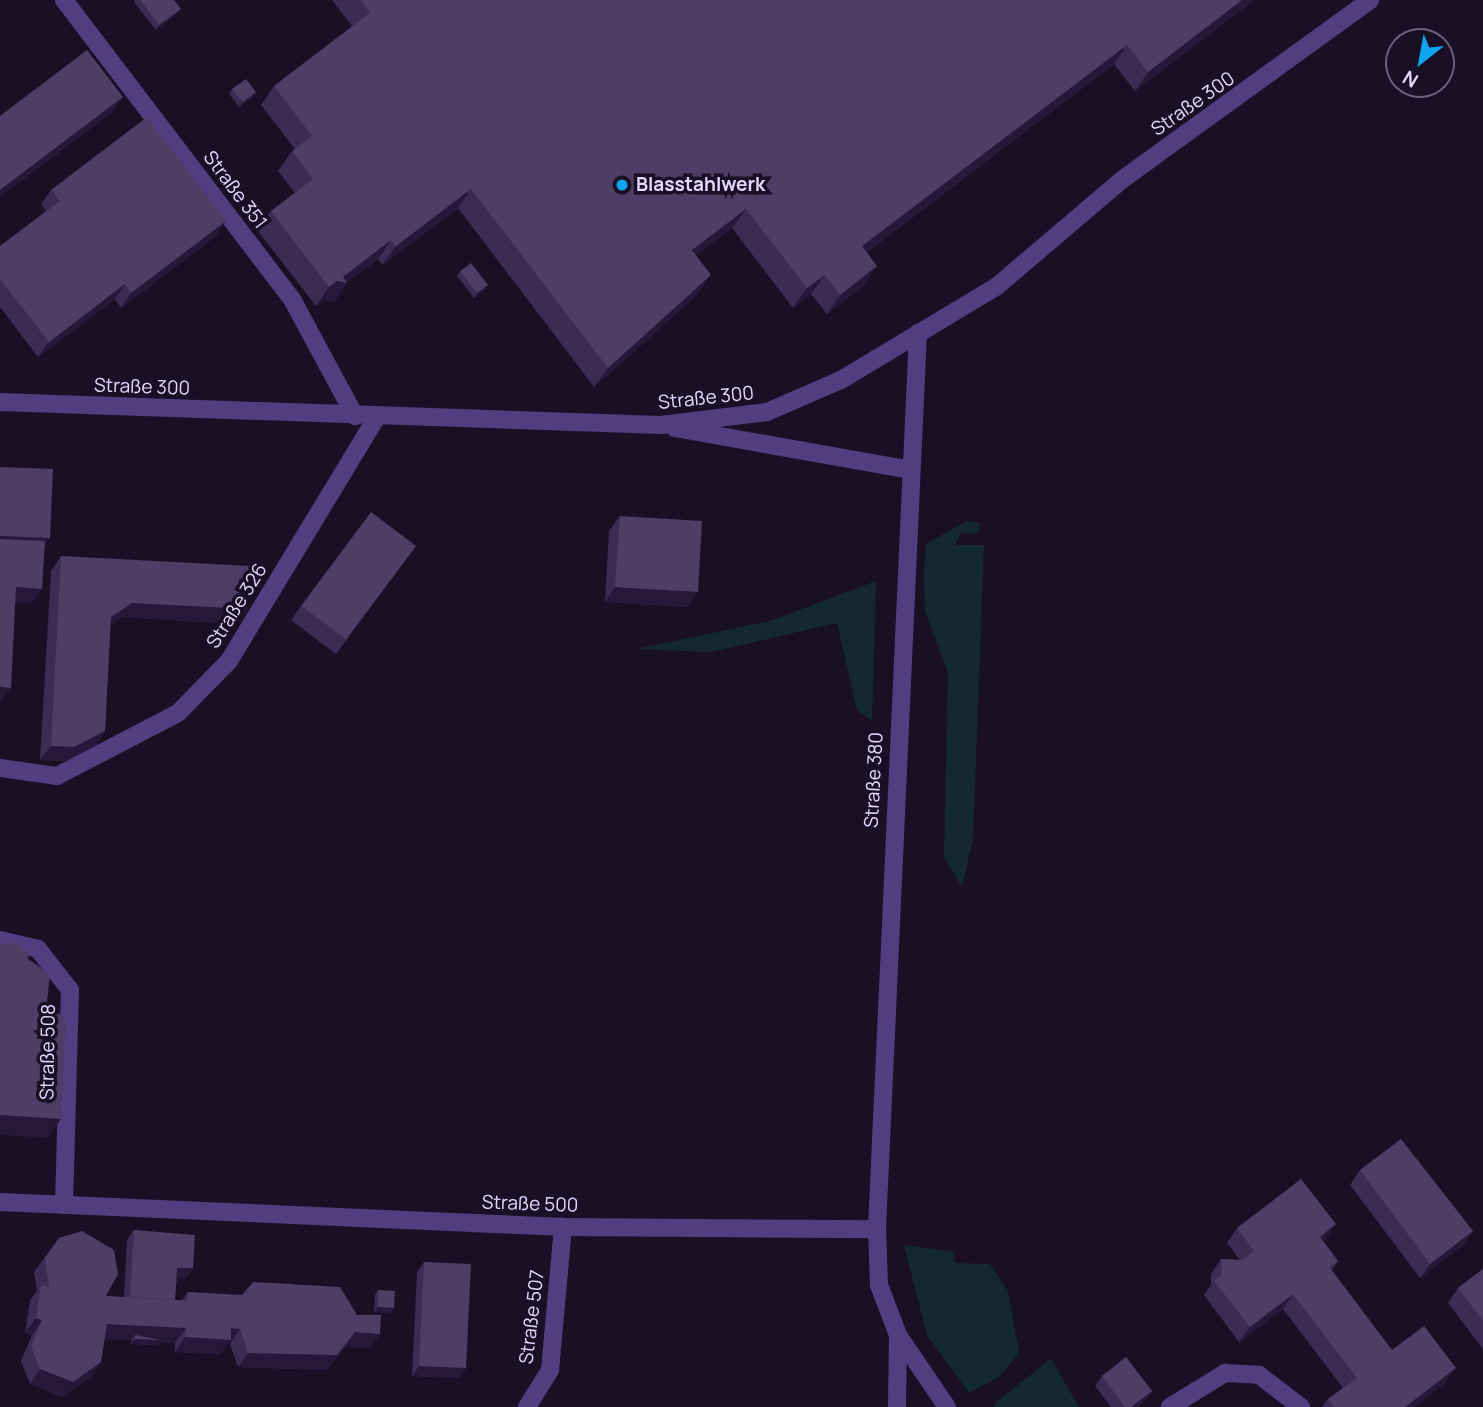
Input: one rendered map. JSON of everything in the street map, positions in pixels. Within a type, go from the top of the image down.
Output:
[{"type":"street","name":"Straße 351","points":[[64,0],[293,301],[355,416]]},
{"type":"street","name":"Straße 300","points":[[0,402],[376,418],[661,425],[767,412],[841,380],[996,287],[1123,179],[1370,0]]},
{"type":"street","name":"Straße 380","points":[[877,1229],[918,333]]},
{"type":"street","name":"Straße 326","points":[[0,768],[57,776],[178,712],[229,661],[376,418]]},
{"type":"street","points":[[661,425],[812,457],[910,470]]},
{"type":"street","name":"Straße 508","points":[[0,940],[38,950],[70,990],[64,1205]]},
{"type":"street","name":"Straße 500","points":[[0,1202],[563,1227],[877,1229]]},
{"type":"street","name":"Straße 507","points":[[527,1407],[550,1370],[563,1227]]},
{"type":"street","points":[[877,1229],[879,1284],[898,1335],[947,1407]]},
{"type":"street","points":[[897,1407],[898,1335]]},
{"type":"street","points":[[1170,1407],[1225,1373],[1259,1375],[1301,1407]]},
{"type":"shaded area","points":[[967,521],[980,523],[978,534],[961,533],[955,545],[984,545],[973,839],[962,887],[944,857],[948,673],[925,611],[924,573],[926,544]]},
{"type":"shaded area","points":[[876,581],[872,721],[857,710],[837,623],[711,652],[636,649],[770,621]]},
{"type":"shaded area","points":[[904,1245],[954,1252],[955,1263],[990,1264],[1008,1291],[1019,1353],[999,1377],[969,1393],[927,1335]]},
{"type":"shaded area","points":[[1051,1359],[1079,1407],[994,1407],[996,1402]]},
{"type":"building","points":[[140,0],[174,0],[181,9],[159,25]]},
{"type":"building","name":"Blasstahlwerk","points":[[361,0],[1242,0],[1148,72],[1127,45],[862,246],[877,266],[840,295],[825,275],[807,288],[746,209],[692,250],[711,275],[608,368],[471,189],[396,246],[391,240],[343,277],[347,283],[337,281],[329,287],[271,211],[313,179],[292,151],[312,136],[274,86],[370,13]]},
{"type":"building","points":[[87,50],[123,97],[0,190],[0,116]]},
{"type":"building","points":[[246,79],[256,92],[243,102],[232,89]]},
{"type":"building","points":[[147,117],[226,221],[131,293],[125,284],[49,342],[0,279],[0,246],[60,201],[51,190]]},
{"type":"building","points":[[215,149],[222,158],[217,162],[210,153]]},
{"type":"building","points":[[471,263],[488,285],[477,293],[460,271]]},
{"type":"building","points":[[0,467],[53,469],[50,538],[0,536]]},
{"type":"building","points":[[371,512],[416,546],[346,639],[301,606]]},
{"type":"building","points":[[620,516],[702,521],[698,592],[615,587]]},
{"type":"building","points":[[0,539],[45,541],[42,589],[16,587],[11,688],[0,687]]},
{"type":"building","points":[[61,556],[250,566],[247,609],[132,603],[111,617],[105,731],[74,747],[51,746]]},
{"type":"building","points":[[21,942],[20,950],[29,951],[28,959],[50,974],[47,1002],[66,1021],[61,1119],[0,1115],[0,945]]},
{"type":"building","points":[[1401,1139],[1473,1231],[1430,1264],[1360,1170]]},
{"type":"building","points":[[1301,1179],[1336,1224],[1320,1237],[1338,1261],[1329,1267],[1392,1350],[1424,1326],[1456,1368],[1405,1407],[1334,1407],[1328,1399],[1357,1378],[1293,1294],[1250,1327],[1214,1281],[1222,1275],[1221,1259],[1242,1260],[1254,1251],[1237,1228]]},
{"type":"building","points":[[134,1230],[195,1235],[193,1268],[177,1268],[175,1300],[130,1297]]},
{"type":"building","points":[[82,1231],[114,1250],[118,1274],[106,1296],[187,1301],[188,1292],[242,1295],[253,1282],[340,1287],[357,1315],[381,1315],[380,1334],[355,1332],[337,1355],[248,1353],[240,1329],[231,1328],[231,1340],[185,1337],[186,1328],[107,1324],[101,1362],[73,1382],[40,1369],[31,1346],[42,1320],[36,1318],[41,1285],[49,1287],[45,1258],[59,1238]]},
{"type":"building","points":[[424,1262],[471,1264],[466,1368],[419,1366]]},
{"type":"building","points":[[1483,1269],[1483,1321],[1458,1288]]},
{"type":"building","points":[[378,1290],[395,1291],[394,1308],[378,1307]]},
{"type":"building","points":[[135,1335],[161,1340],[135,1339]]},
{"type":"building","points":[[1126,1357],[1152,1391],[1131,1407],[1125,1407],[1102,1376]]},
{"type":"place","name":"Blasstahlwerk","points":[[622,185]]}]
